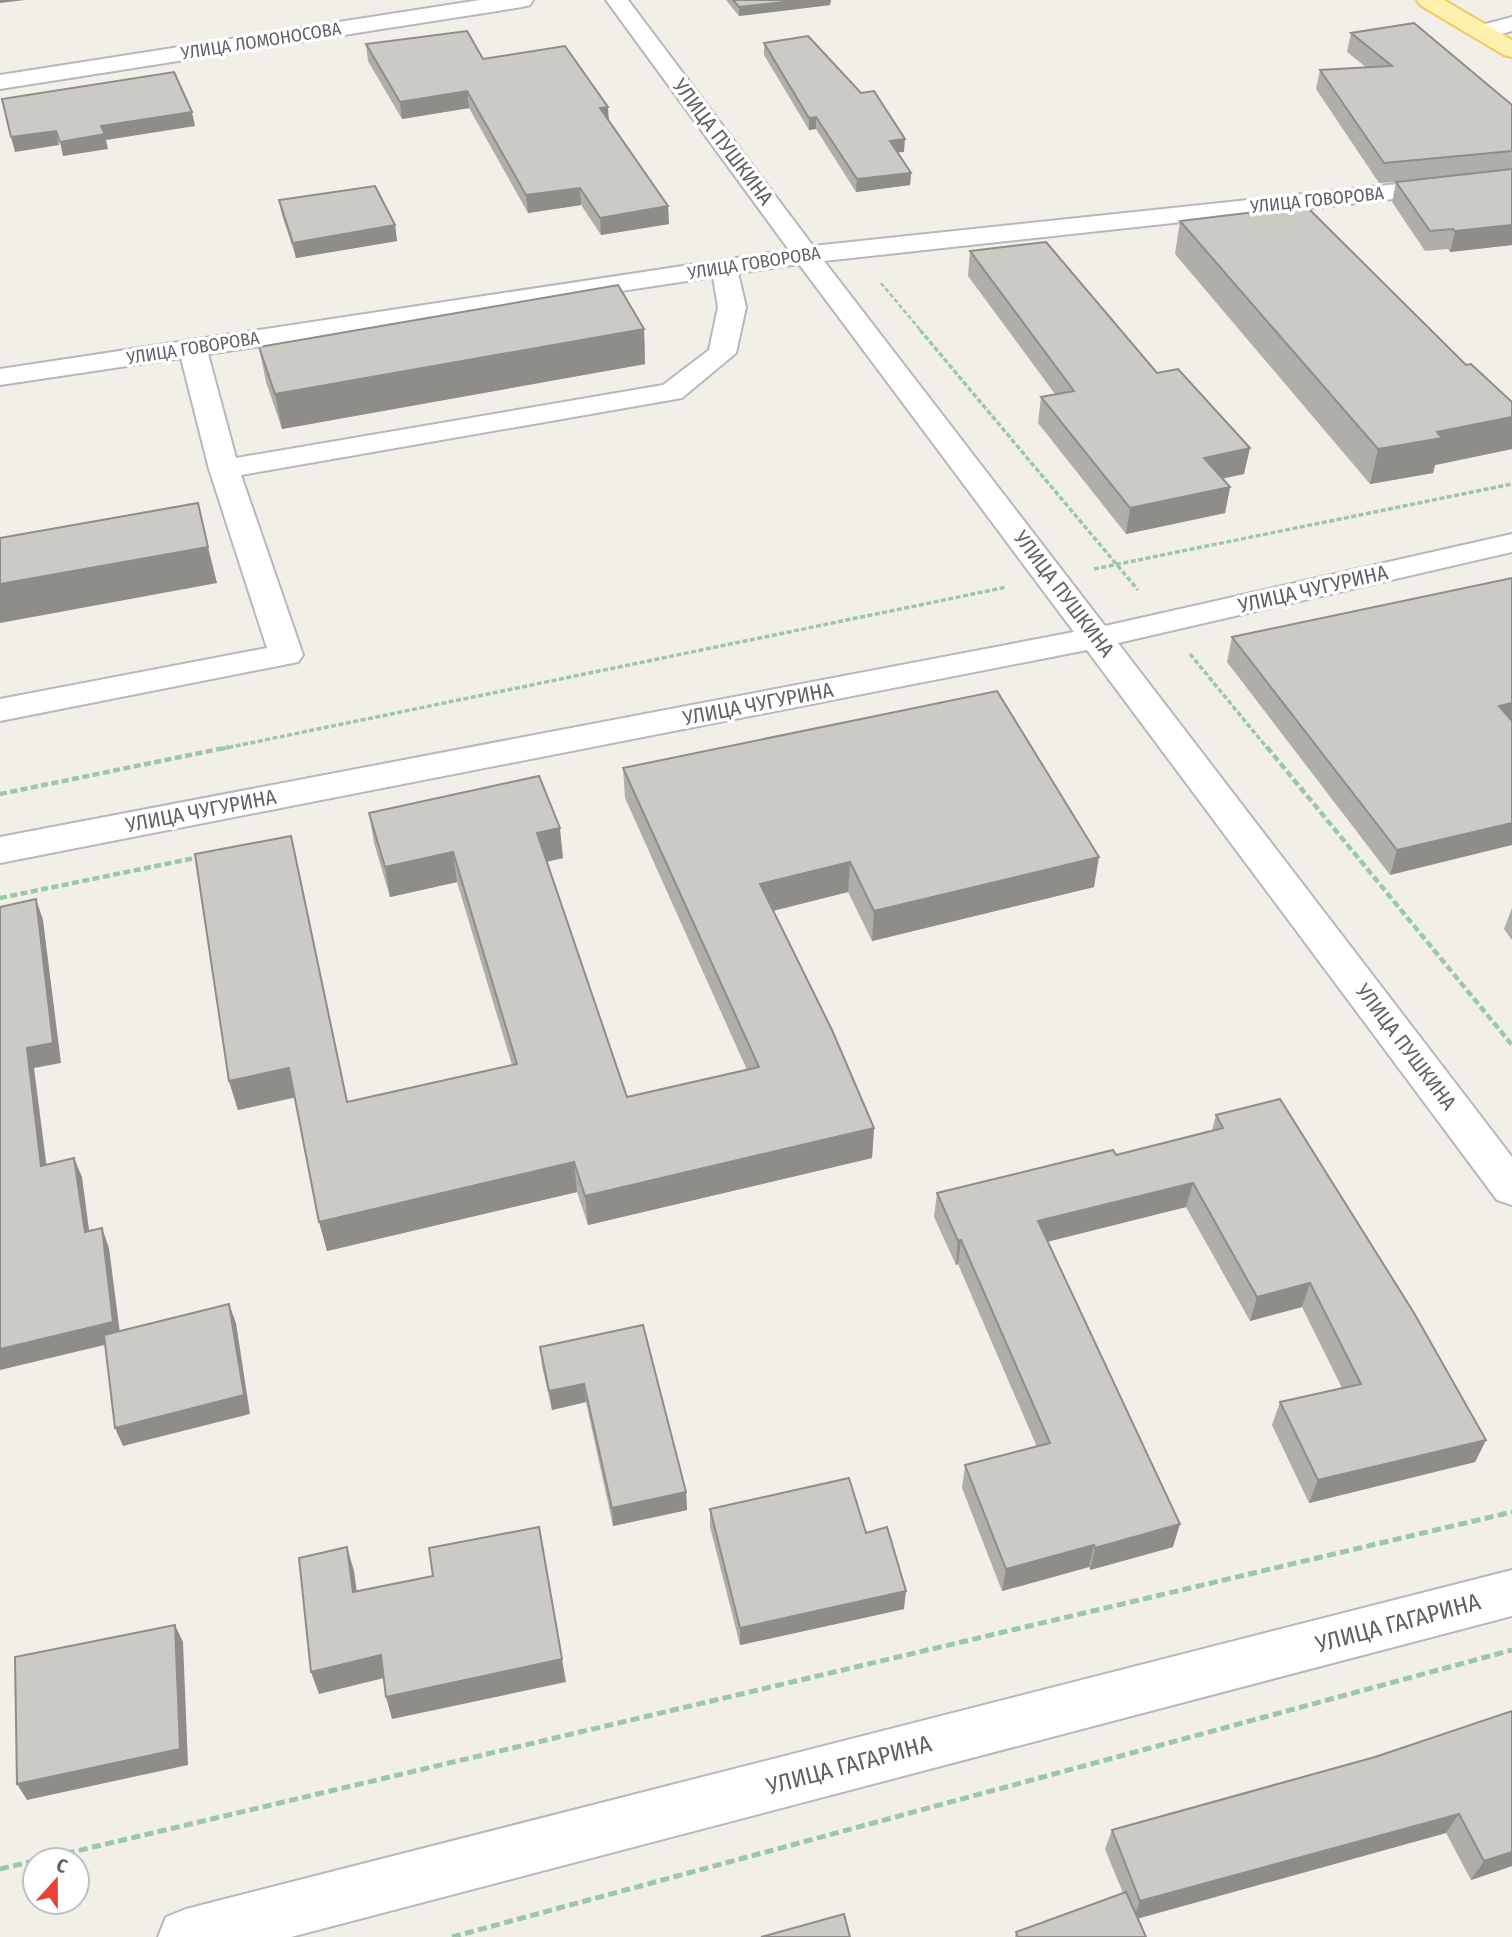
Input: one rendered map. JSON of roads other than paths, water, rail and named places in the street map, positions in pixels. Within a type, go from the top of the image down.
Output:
[{"type":"main road","points":[[1428,0],[1512,50]]},
{"type":"street","name":"УЛИЦА ЛОМОНОСОВА","points":[[0,82],[522,0]]},
{"type":"street","name":"УЛИЦА ПУШКИНА","points":[[617,0],[806,255],[1512,1188]]},
{"type":"street","points":[[1482,32],[1512,24]]},
{"type":"street","name":"УЛИЦА ГОВОРОВА","points":[[0,377],[806,255],[1512,179]]},
{"type":"street","points":[[224,469],[673,392],[722,353],[732,307],[724,268]]},
{"type":"street","points":[[0,710],[286,655],[224,469],[192,348]]},
{"type":"street","name":"УЛИЦА ЧУГУРИНА","points":[[0,850],[1097,638],[1512,543]]},
{"type":"street","name":"УЛИЦА ГАГАРИНА","points":[[186,1937],[1512,1593]]}]
